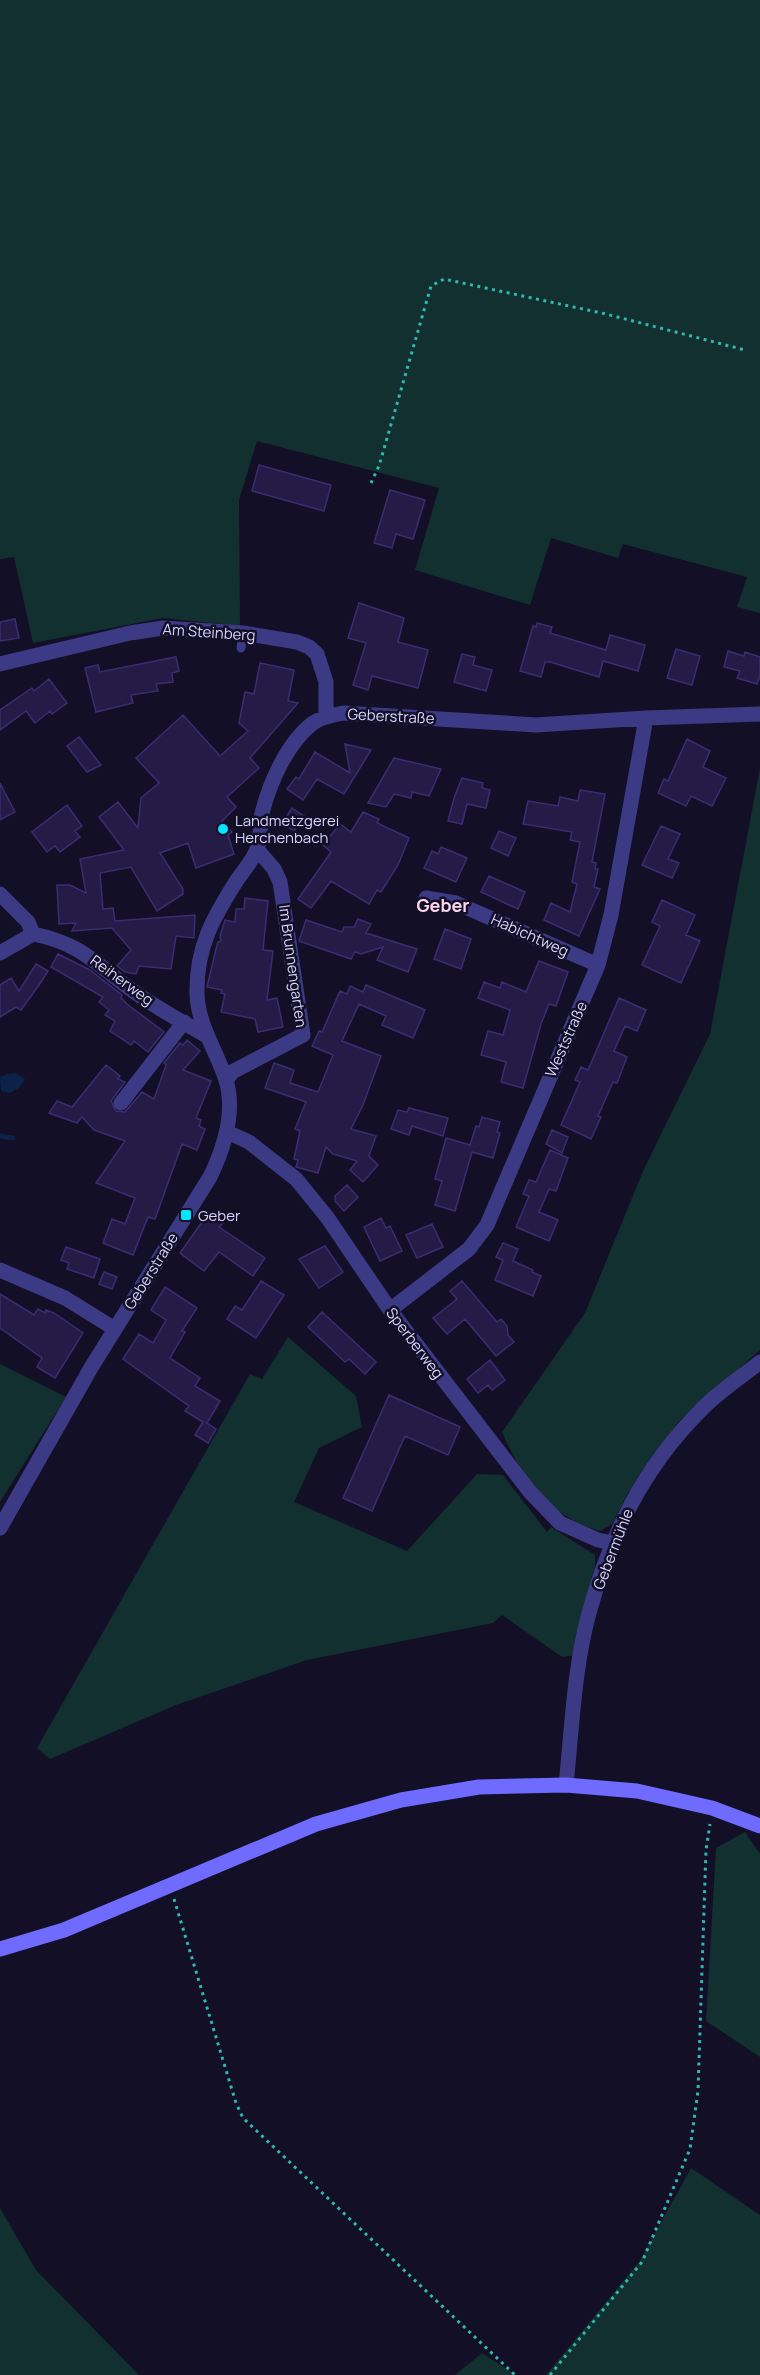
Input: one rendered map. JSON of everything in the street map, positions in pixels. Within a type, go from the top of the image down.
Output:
[{"type":"street","name":"Am Steinberg","points":[[0,664],[130,633],[163,628],[242,640],[297,642],[309,647],[317,654],[326,682],[326,716]]},
{"type":"street","name":"Geberstraße","points":[[0,1528],[67,1409],[210,1177],[227,1132],[229,1102],[226,1081],[207,1036],[197,996],[204,940],[214,916],[257,849],[262,813],[288,751],[313,724],[326,716],[343,713],[536,725],[760,714]]},
{"type":"street","name":"Weststraße","points":[[390,1310],[469,1249],[487,1225],[598,965],[611,915],[646,718]]},
{"type":"street","name":"Im Brunnengarten","points":[[226,1081],[232,1072],[303,1035],[280,882],[274,869],[257,849]]},
{"type":"street","points":[[0,894],[28,922],[33,934],[0,953]]},
{"type":"street","name":"Habichtweg","points":[[426,898],[456,903],[598,965]]},
{"type":"street","name":"Reiherweg","points":[[33,934],[59,940],[80,950],[135,993],[207,1036]]},
{"type":"street","points":[[121,1103],[183,1022]]},
{"type":"street","name":"Sperberweg","points":[[227,1132],[249,1143],[296,1179],[327,1217],[390,1310],[530,1492],[560,1523],[598,1540],[612,1543]]},
{"type":"street","points":[[0,1270],[65,1298],[115,1329]]},
{"type":"street","name":"Gebermühle","points":[[566,1785],[579,1670],[589,1614],[612,1543],[633,1499],[655,1463],[700,1410],[760,1362]]},
{"type":"street","points":[[0,1949],[64,1930],[316,1824],[401,1800],[480,1787],[566,1785],[637,1791],[712,1808],[760,1826]]},
{"type":"path","points":[[371,483],[379,466],[431,286],[444,279],[606,314],[745,350]]},
{"type":"path","points":[[550,2375],[642,2262],[690,2149],[698,2091],[706,1850],[712,1808]]},
{"type":"path","points":[[170,1885],[236,2103],[243,2118],[515,2375]]},
{"type":"green space","points":[[0,0],[760,0],[760,613],[737,607],[747,577],[623,544],[618,558],[551,538],[530,605],[415,570],[439,488],[257,441],[239,500],[240,626],[163,618],[33,643],[14,557],[0,559]]},
{"type":"green space","points":[[760,768],[760,1350],[680,1420],[650,1459],[612,1524],[600,1531],[566,1516],[539,1494],[519,1465],[502,1432],[585,1313],[643,1171],[710,1034]]},
{"type":"green space","points":[[288,1337],[356,1396],[362,1427],[319,1448],[294,1502],[407,1551],[477,1474],[503,1475],[547,1532],[551,1527],[595,1555],[595,1567],[582,1612],[575,1655],[562,1657],[502,1615],[493,1623],[307,1660],[176,1705],[50,1759],[37,1748],[250,1374],[262,1379]]},
{"type":"green space","points":[[0,1364],[66,1397],[0,1502]]},
{"type":"green space","points":[[745,1832],[760,1854],[760,2057],[706,2021],[716,1848]]},
{"type":"green space","points":[[691,2168],[760,2215],[760,2375],[546,2375],[639,2262]]},
{"type":"green space","points":[[0,2208],[36,2270],[139,2375],[0,2375]]},
{"type":"green space","points":[[482,2353],[516,2375],[455,2375]]},
{"type":"water","points":[[15,1073],[25,1079],[19,1088],[10,1093],[1,1091],[0,1077]]},
{"type":"building","points":[[259,465],[331,485],[324,511],[252,491]]},
{"type":"building","points":[[390,490],[425,500],[413,539],[396,534],[392,548],[374,543]]},
{"type":"building","points":[[359,603],[404,618],[398,642],[428,650],[418,688],[372,676],[368,690],[353,685],[366,643],[348,638]]},
{"type":"building","points":[[15,619],[19,638],[0,641],[0,622]]},
{"type":"building","points":[[537,623],[552,627],[550,633],[606,650],[610,635],[645,645],[638,671],[603,661],[599,677],[550,662],[545,662],[541,677],[520,671],[533,626],[536,627]]},
{"type":"building","points":[[676,649],[700,656],[692,685],[667,678]]},
{"type":"building","points":[[728,651],[744,656],[745,652],[760,657],[760,676],[757,684],[737,678],[740,671],[724,667]]},
{"type":"building","points":[[462,654],[475,657],[473,665],[492,670],[486,691],[454,682]]},
{"type":"building","points":[[176,657],[179,671],[172,673],[173,682],[156,684],[158,691],[131,695],[133,703],[96,712],[85,668],[98,665],[100,672]]},
{"type":"building","points":[[260,663],[294,670],[288,701],[298,703],[250,758],[259,768],[227,797],[236,807],[222,821],[232,832],[228,835],[234,854],[196,868],[188,843],[160,853],[183,889],[183,894],[157,911],[131,867],[100,873],[103,909],[113,908],[115,921],[195,915],[194,938],[176,936],[171,969],[139,966],[136,974],[125,972],[117,966],[131,950],[112,928],[72,931],[76,923],[59,924],[57,885],[70,885],[86,893],[80,859],[124,850],[99,817],[118,802],[138,828],[141,798],[159,783],[136,758],[183,715],[220,756],[248,731],[239,723],[245,692],[254,694]]},
{"type":"building","points":[[49,679],[67,703],[52,714],[50,711],[35,723],[26,711],[0,730],[0,710],[32,688],[34,691]]},
{"type":"building","points":[[79,737],[101,765],[87,772],[67,746]]},
{"type":"building","points":[[687,739],[710,751],[703,767],[726,778],[712,806],[691,796],[686,806],[658,793],[664,779],[668,781]]},
{"type":"building","points":[[345,744],[371,750],[344,794],[317,779],[303,800],[287,789],[296,777],[299,779],[315,752],[350,773]]},
{"type":"building","points":[[394,758],[441,769],[429,796],[412,792],[411,798],[394,794],[386,807],[368,803]]},
{"type":"building","points":[[462,778],[483,783],[482,788],[490,790],[486,808],[467,804],[462,824],[448,821]]},
{"type":"building","points":[[0,783],[15,812],[0,820]]},
{"type":"building","points":[[580,790],[605,794],[592,862],[596,863],[595,869],[598,869],[594,887],[600,889],[579,936],[544,920],[551,903],[570,912],[577,884],[572,882],[580,842],[570,840],[572,832],[523,824],[528,801],[558,806],[560,797],[578,801]]},
{"type":"building","points":[[67,805],[82,826],[75,831],[80,837],[60,852],[55,846],[47,852],[32,832]]},
{"type":"building","points":[[292,808],[304,816],[294,831],[282,823]]},
{"type":"building","points":[[363,812],[379,819],[377,823],[409,838],[398,865],[381,892],[377,890],[369,904],[331,881],[311,908],[298,899],[331,852],[323,845],[340,824],[351,832]]},
{"type":"building","points":[[661,826],[680,834],[668,859],[679,863],[672,878],[642,865]]},
{"type":"building","points":[[499,831],[516,838],[508,856],[491,848]]},
{"type":"building","points":[[441,847],[467,858],[456,882],[424,868],[432,851],[438,854]]},
{"type":"building","points":[[489,876],[525,892],[518,909],[481,892]]},
{"type":"building","points":[[245,898],[268,901],[263,950],[273,951],[267,1000],[277,998],[283,1027],[258,1032],[255,1019],[221,1012],[225,994],[221,993],[222,990],[207,987],[225,920],[235,922],[236,909],[244,909]]},
{"type":"building","points":[[662,900],[695,915],[686,935],[700,941],[681,983],[642,965],[660,926],[652,922]]},
{"type":"building","points":[[358,919],[371,924],[366,933],[417,949],[408,972],[377,960],[383,947],[361,954],[355,952],[351,959],[299,941],[306,920],[342,932],[344,927],[354,927]]},
{"type":"building","points":[[445,929],[471,939],[461,969],[434,959]]},
{"type":"building","points":[[58,954],[90,970],[122,995],[121,998],[127,1004],[164,1032],[148,1052],[134,1041],[131,1045],[110,1031],[115,1021],[105,1015],[109,1010],[99,1002],[103,997],[51,967]]},
{"type":"building","points":[[539,961],[568,972],[556,1006],[549,1004],[541,1024],[523,1088],[501,1082],[506,1062],[481,1055],[488,1031],[503,1035],[510,1010],[478,998],[484,982],[500,988],[502,982],[526,992]]},
{"type":"building","points":[[36,964],[48,971],[39,985],[21,1010],[16,1007],[0,1017],[0,985],[11,978],[19,991]]},
{"type":"building","points":[[366,985],[425,1010],[413,1038],[382,1025],[386,1016],[359,1004],[342,1041],[381,1056],[363,1105],[351,1129],[376,1136],[369,1156],[378,1165],[363,1182],[350,1170],[357,1161],[333,1154],[326,1147],[318,1173],[296,1167],[298,1160],[294,1159],[300,1131],[295,1129],[306,1102],[265,1088],[274,1063],[294,1070],[290,1083],[318,1092],[333,1055],[312,1046],[319,1031],[322,1032],[340,991],[347,994],[350,986],[363,992]]},
{"type":"building","points":[[619,998],[646,1010],[637,1031],[625,1026],[614,1051],[627,1057],[617,1083],[613,1082],[598,1116],[601,1117],[591,1139],[561,1125],[580,1082],[575,1080],[581,1067],[588,1070]]},
{"type":"building","points":[[187,1040],[200,1051],[183,1070],[211,1081],[196,1118],[201,1120],[199,1126],[205,1129],[197,1150],[182,1144],[155,1219],[148,1217],[133,1255],[103,1243],[112,1219],[125,1224],[135,1198],[96,1183],[125,1141],[94,1130],[82,1117],[77,1123],[49,1113],[57,1101],[72,1107],[106,1065],[120,1076],[118,1079],[125,1082],[111,1101],[116,1111],[125,1112],[142,1092],[154,1099],[166,1065],[164,1063],[180,1043],[183,1045]]},
{"type":"building","points":[[409,1108],[448,1118],[443,1136],[412,1126],[409,1135],[391,1129],[398,1110],[407,1112]]},
{"type":"building","points":[[482,1117],[500,1122],[497,1132],[500,1133],[493,1158],[472,1152],[455,1211],[435,1205],[442,1181],[435,1179],[446,1138],[470,1145],[476,1126],[479,1127]]},
{"type":"building","points":[[552,1130],[568,1137],[562,1153],[546,1144]]},
{"type":"building","points":[[550,1150],[568,1158],[556,1191],[549,1189],[539,1212],[558,1220],[549,1241],[516,1227],[529,1196],[523,1194],[529,1180],[536,1182]]},
{"type":"building","points":[[347,1185],[358,1197],[344,1211],[335,1201],[335,1196]]},
{"type":"building","points":[[209,1212],[223,1223],[219,1227],[265,1258],[253,1276],[219,1252],[204,1271],[180,1253]]},
{"type":"building","points":[[381,1218],[386,1228],[390,1226],[402,1251],[380,1261],[364,1227]]},
{"type":"building","points":[[432,1224],[443,1247],[417,1258],[406,1235]]},
{"type":"building","points":[[503,1243],[518,1249],[513,1261],[541,1276],[533,1296],[495,1280],[503,1260],[496,1257]]},
{"type":"building","points":[[325,1246],[343,1272],[319,1288],[299,1259]]},
{"type":"building","points":[[66,1247],[100,1259],[94,1278],[67,1269],[69,1263],[61,1260]]},
{"type":"building","points":[[104,1272],[117,1277],[112,1289],[99,1284]]},
{"type":"building","points":[[261,1281],[284,1295],[256,1338],[227,1319],[235,1306],[242,1310]]},
{"type":"building","points":[[462,1281],[497,1322],[501,1319],[507,1326],[508,1335],[514,1342],[496,1356],[465,1319],[447,1334],[433,1318],[457,1299],[450,1291]]},
{"type":"building","points":[[165,1287],[197,1308],[182,1331],[185,1332],[170,1358],[200,1378],[195,1386],[220,1401],[207,1423],[216,1429],[208,1443],[195,1435],[203,1422],[185,1411],[189,1406],[123,1359],[139,1334],[153,1343],[166,1320],[151,1310]]},
{"type":"building","points":[[0,1294],[34,1315],[38,1309],[45,1313],[46,1310],[54,1313],[83,1333],[55,1378],[37,1367],[42,1358],[0,1328]]},
{"type":"building","points":[[322,1312],[376,1362],[365,1374],[349,1359],[345,1362],[308,1327]]},
{"type":"building","points":[[490,1360],[505,1380],[492,1390],[488,1385],[478,1393],[467,1379]]},
{"type":"building","points":[[389,1395],[460,1427],[448,1455],[405,1436],[372,1511],[343,1498]]},
{"type":"waterway","points":[[0,1136],[13,1138]]},
{"type":"place","name":"Landmetzgerei Herchenbach","points":[[223,829]]},
{"type":"place","name":"Geber","points":[[186,1215]]},
{"type":"district","name":"Geber","points":[[443,905]]}]
